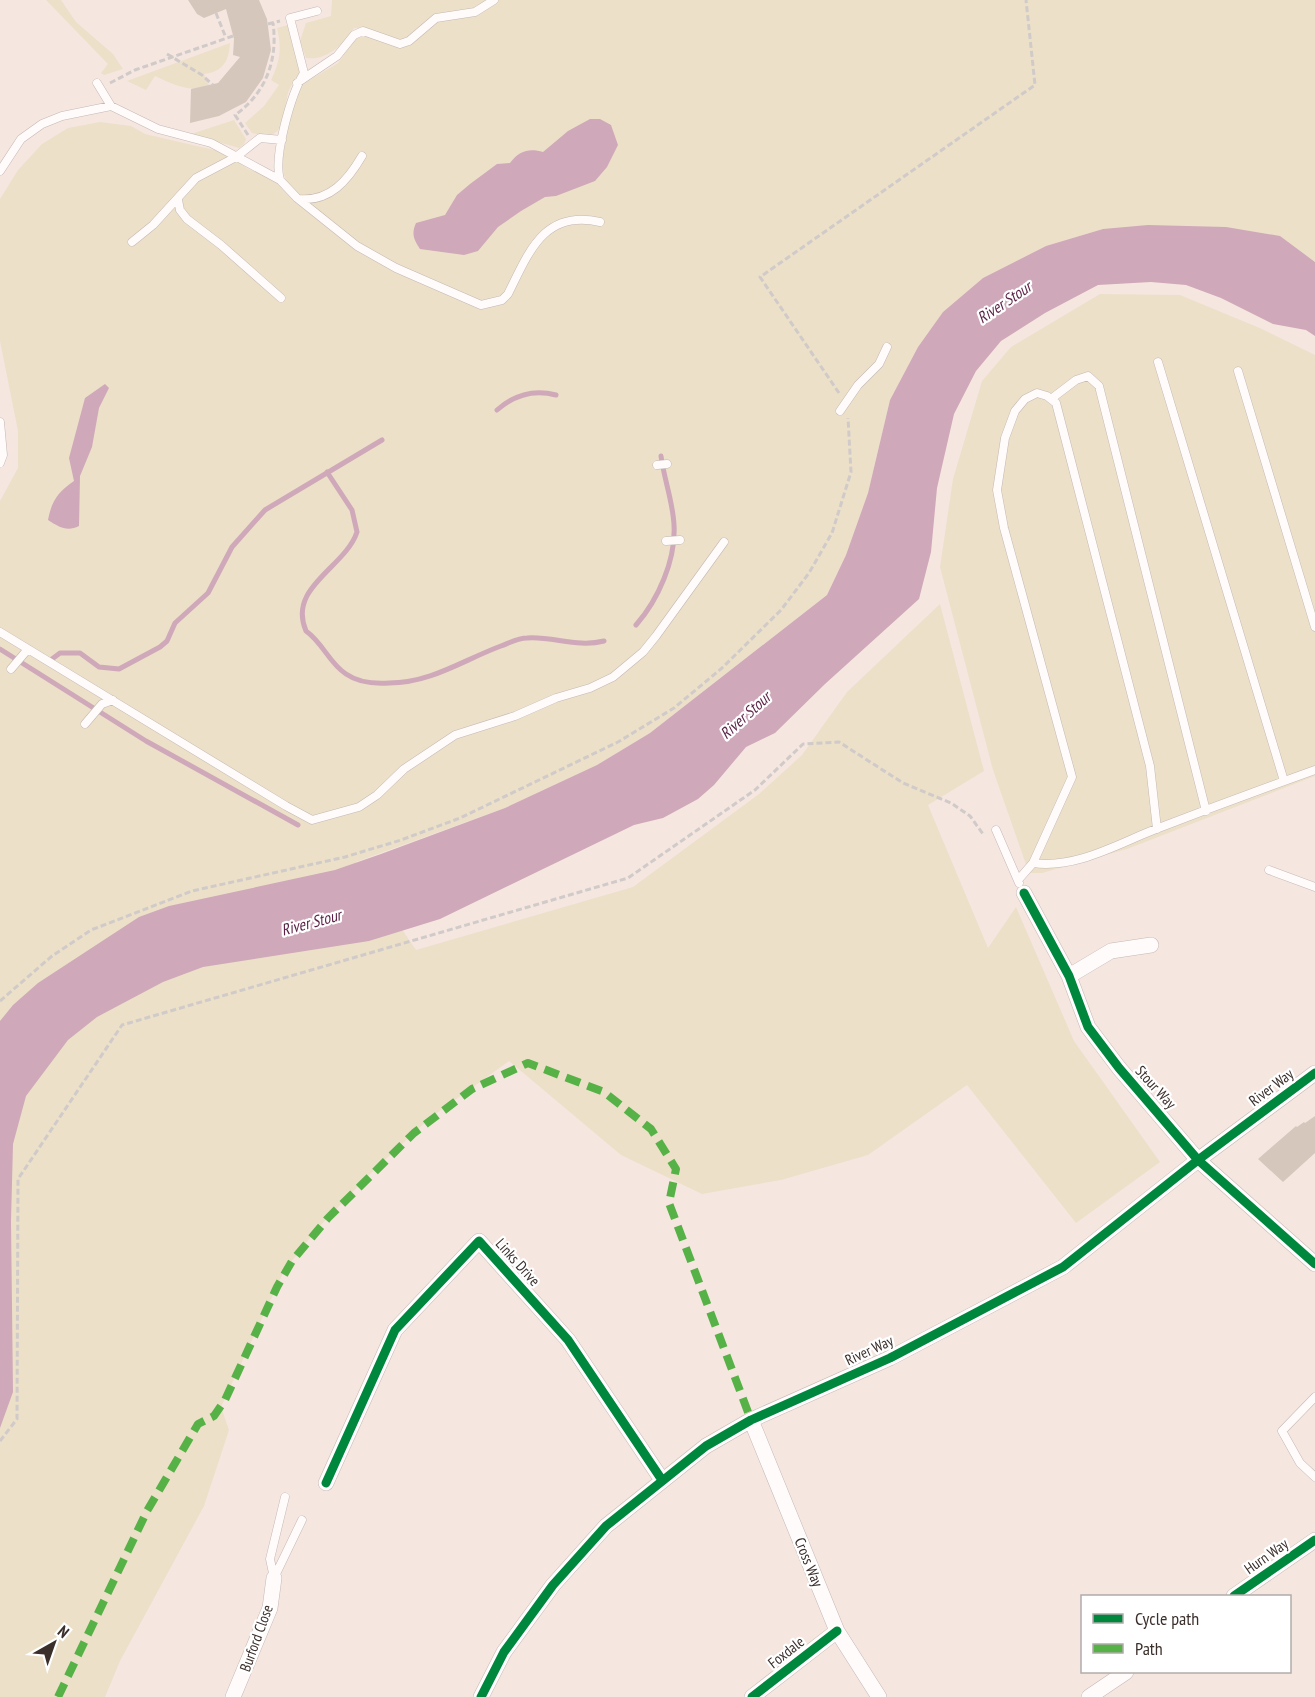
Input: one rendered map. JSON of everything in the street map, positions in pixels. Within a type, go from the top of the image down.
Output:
[{"type":"street","name":"Stour Way","points":[[1021,886],[1069,976],[1088,1027],[1119,1068],[1198,1160],[1315,1263]]},
{"type":"street","points":[[1069,976],[1111,951],[1152,945]]},
{"type":"street","name":"River Way","points":[[481,1697],[504,1652],[553,1585],[606,1526],[706,1446],[751,1420],[890,1358],[1063,1267],[1198,1160],[1315,1073]]},
{"type":"street","name":"Links Drive","points":[[326,1484],[395,1330],[480,1241],[568,1340],[662,1480]]},
{"type":"street","name":"Cross Way","points":[[751,1420],[837,1631],[879,1697]]},
{"type":"street","name":"Hurn Way","points":[[1235,1595],[1315,1540]]},
{"type":"street","name":"Burford Close","points":[[232,1697],[270,1608],[274,1578]]},
{"type":"street","name":"Foxdale","points":[[752,1697],[837,1631]]},
{"type":"street","points":[[1089,1697],[1123,1673]]},
{"type":"lane","points":[[297,83],[337,56],[354,35],[363,31],[400,44],[409,41],[436,18],[476,12],[494,0]]},
{"type":"lane","points":[[280,180],[277,170],[282,140],[297,83],[304,73],[290,18],[317,11]]},
{"type":"lane","points":[[98,85],[111,106],[158,129],[211,143],[280,180],[297,198],[366,252],[431,285],[482,305],[502,300],[508,294],[531,247],[546,233],[562,222],[579,218],[600,222]]},
{"type":"lane","points":[[0,171],[21,139],[42,124],[63,116],[111,106]]},
{"type":"lane","points":[[132,242],[178,200],[196,178],[236,157],[260,138],[282,140]]},
{"type":"lane","points":[[297,198],[311,200],[339,188],[347,180],[362,156]]},
{"type":"lane","points":[[178,200],[180,210],[187,219],[221,245],[281,298]]},
{"type":"lane","points":[[842,408],[858,385],[879,364],[887,347]]},
{"type":"lane","points":[[1158,362],[1276,761],[1284,781]]},
{"type":"lane","points":[[1238,371],[1315,627]]},
{"type":"lane","points":[[1052,399],[1076,380],[1088,376],[1099,386],[1206,811]]},
{"type":"lane","points":[[1021,886],[1072,777],[1004,528],[997,490],[1005,438],[1015,411],[1025,399],[1037,393],[1056,403],[1150,766],[1157,829]]},
{"type":"lane","points":[[0,422],[3,455],[0,464]]},
{"type":"lane","points":[[657,465],[667,464]]},
{"type":"lane","points":[[666,541],[680,540]]},
{"type":"lane","points":[[0,632],[286,806],[312,820],[324,819],[359,807],[377,795],[404,769],[454,735],[516,716],[556,698],[590,688],[613,676],[643,652],[724,542]]},
{"type":"lane","points":[[11,669],[28,649]]},
{"type":"lane","points":[[85,723],[102,704],[113,700]]},
{"type":"lane","points":[[1033,863],[1045,864],[1114,848],[1157,829],[1315,770]]},
{"type":"lane","points":[[996,830],[1021,886]]},
{"type":"lane","points":[[1269,870],[1315,887]]},
{"type":"lane","points":[[1315,1397],[1282,1431],[1300,1463],[1315,1477]]},
{"type":"lane","points":[[274,1578],[270,1559],[285,1497]]},
{"type":"lane","points":[[274,1578],[302,1520]]},
{"type":"path","points":[[0,1001],[52,956],[91,930],[192,891],[345,857],[460,818],[618,742],[674,708],[722,668],[781,609],[809,573],[832,533],[851,472],[848,414],[842,408],[840,394],[760,277],[1035,85],[1026,0]]},
{"type":"path","points":[[216,13],[226,38]]},
{"type":"path","points":[[254,142],[235,115],[255,95],[273,63],[273,23]]},
{"type":"path","points":[[98,85],[169,56],[233,36]]},
{"type":"path","points":[[169,56],[202,75],[213,85]]},
{"type":"path","points":[[0,1441],[17,1419],[18,1179],[122,1024],[628,878],[755,790],[804,744],[839,742],[903,783],[951,803],[970,816],[982,834],[996,830]]},
{"type":"shaded area","points":[[46,0],[61,0],[76,22],[113,54],[123,69],[104,75],[101,73],[108,64]]},
{"type":"shaded area","points":[[332,0],[1315,0],[1315,262],[1279,236],[1103,229],[1046,246],[983,278],[943,312],[918,347],[890,400],[868,493],[846,555],[827,595],[650,733],[597,765],[505,808],[356,862],[416,950],[633,887],[759,794],[802,755],[847,692],[940,604],[984,771],[928,805],[988,948],[1016,907],[1074,1041],[1160,1162],[1076,1223],[967,1085],[868,1155],[781,1180],[702,1194],[621,1155],[509,1061],[430,1118],[372,1172],[317,1229],[284,1271],[221,1407],[229,1430],[204,1506],[120,1661],[105,1697],[0,1697],[0,501],[18,468],[18,431],[0,341],[0,199],[18,170],[42,144],[68,128],[100,122],[131,126],[145,134],[223,152],[248,169],[288,185],[282,163],[283,151],[297,92],[303,84],[338,63],[356,38],[369,36],[372,29],[354,28],[334,51],[321,57],[306,58],[300,41],[306,23],[331,16]]},
{"type":"shaded area","points":[[288,25],[300,72],[289,90],[278,131],[264,135],[252,133],[245,123],[264,106],[279,85],[271,80],[279,55],[277,28]]},
{"type":"shaded area","points":[[230,43],[224,64],[216,71],[204,74],[210,87],[188,88],[155,76],[146,90],[127,81]]},
{"type":"shaded area","points":[[234,120],[246,139],[239,148],[191,134]]},
{"type":"shaded area","points":[[1100,294],[1180,295],[1262,329],[1315,355],[1315,776],[1127,849],[1042,873],[1029,873],[993,770],[940,567],[953,479],[982,381],[1011,347]]},
{"type":"water","points":[[590,119],[600,119],[611,125],[618,145],[607,167],[595,181],[556,196],[545,197],[521,211],[498,227],[478,251],[464,255],[420,249],[414,237],[416,223],[445,215],[457,195],[497,164],[510,163],[525,152],[533,150],[543,152],[568,131]]},
{"type":"water","name":"River Stour","points":[[1148,225],[1226,227],[1280,236],[1315,262],[1315,336],[1306,330],[1273,324],[1221,298],[1186,285],[1151,282],[1098,285],[1045,313],[1001,341],[976,371],[954,414],[937,488],[931,552],[919,599],[825,684],[775,733],[746,747],[714,785],[698,799],[663,818],[634,825],[440,919],[369,941],[203,967],[163,982],[97,1017],[68,1040],[26,1096],[13,1144],[11,1221],[13,1392],[0,1428],[0,1021],[13,1005],[38,983],[139,917],[169,906],[335,870],[381,854],[505,808],[597,765],[650,733],[827,595],[846,555],[868,493],[890,400],[918,347],[943,312],[983,278],[1046,246],[1103,229]]},
{"type":"water","points":[[105,384],[109,388],[99,408],[92,447],[80,476],[79,526],[71,529],[63,528],[48,520],[50,513],[56,497],[74,481],[69,458],[85,398]]},
{"type":"building","points":[[188,0],[259,0],[267,19],[271,50],[263,78],[246,102],[219,116],[190,123],[191,89],[218,83],[240,57],[233,55],[234,39],[226,9],[204,18],[197,14]]},
{"type":"building","points":[[1315,1116],[1315,1153],[1283,1182],[1258,1159],[1296,1126]]},
{"type":"waterway","points":[[497,410],[510,400],[532,393],[556,395]]},
{"type":"waterway","points":[[52,659],[60,653],[80,653],[99,667],[119,669],[160,647],[167,641],[175,623],[208,593],[232,547],[265,510],[382,440]]},
{"type":"waterway","points":[[636,625],[658,592],[672,552],[673,516],[661,456]]},
{"type":"waterway","points":[[327,472],[352,510],[357,532],[351,545],[311,590],[304,602],[302,616],[306,631],[346,674],[367,682],[404,682],[433,675],[520,639],[537,638],[575,643],[604,641]]},
{"type":"waterway","points":[[0,649],[146,741],[298,825]]},
{"type":"marked path","points":[[58,1697],[147,1511],[198,1424],[214,1416],[225,1400],[277,1287],[292,1261],[328,1218],[414,1133],[472,1089],[528,1063],[604,1092],[651,1129],[676,1169],[669,1203],[751,1420]]},
{"type":"cycle path","points":[[1024,893],[1069,976],[1088,1027],[1119,1068],[1198,1160],[1315,1264]]},
{"type":"cycle path","points":[[481,1697],[504,1652],[553,1585],[606,1526],[706,1446],[751,1420],[890,1358],[1063,1267],[1198,1160],[1315,1073]]},
{"type":"cycle path","points":[[326,1483],[395,1330],[479,1241],[568,1340],[662,1480]]},
{"type":"cycle path","points":[[1235,1595],[1315,1540]]},
{"type":"cycle path","points":[[752,1697],[837,1631]]}]
